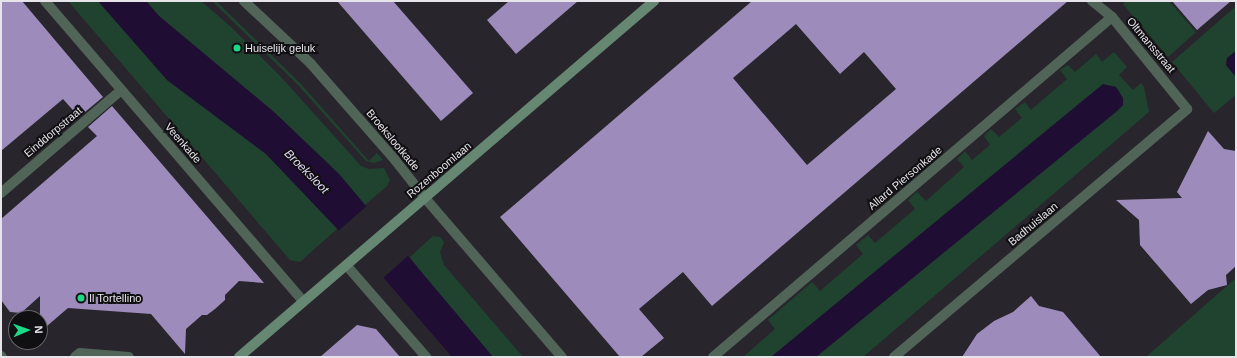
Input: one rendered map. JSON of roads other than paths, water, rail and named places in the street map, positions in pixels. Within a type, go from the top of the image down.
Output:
[{"type":"street","name":"Veenkade","points":[[45,1],[303,301]]},
{"type":"street","name":"Broekslootkade","points":[[244,1],[311,64],[395,160],[425,198],[562,357]]},
{"type":"street","name":"Rozenboomlaan","points":[[239,357],[654,1]]},
{"type":"street","name":"Oltmansstraat","points":[[1092,1],[1112,17],[1187,108]]},
{"type":"street","name":"Allard Piersonkade","points":[[713,357],[1112,17]]},
{"type":"street","name":"Einddorpstraat","points":[[1,193],[121,90]]},
{"type":"street","name":"Badhuislaan","points":[[894,357],[1187,108]]},
{"type":"street","points":[[351,262],[426,357]]},
{"type":"street","points":[[75,357],[80,352],[129,357]]},
{"type":"water","name":"Broeksloot","points":[[98,1],[146,1],[159,16],[274,112],[339,174],[493,357],[452,357],[383,277],[266,154],[167,80]]},
{"type":"water","points":[[1236,51],[1236,77],[1226,65],[1227,58]]},
{"type":"water","points":[[1103,84],[1116,87],[1123,98],[1123,105],[1117,111],[816,357],[771,357]]},
{"type":"place","name":"Huiselijk geluk","points":[[237,48]]},
{"type":"place","name":"Il Tortellino","points":[[81,298]]}]
